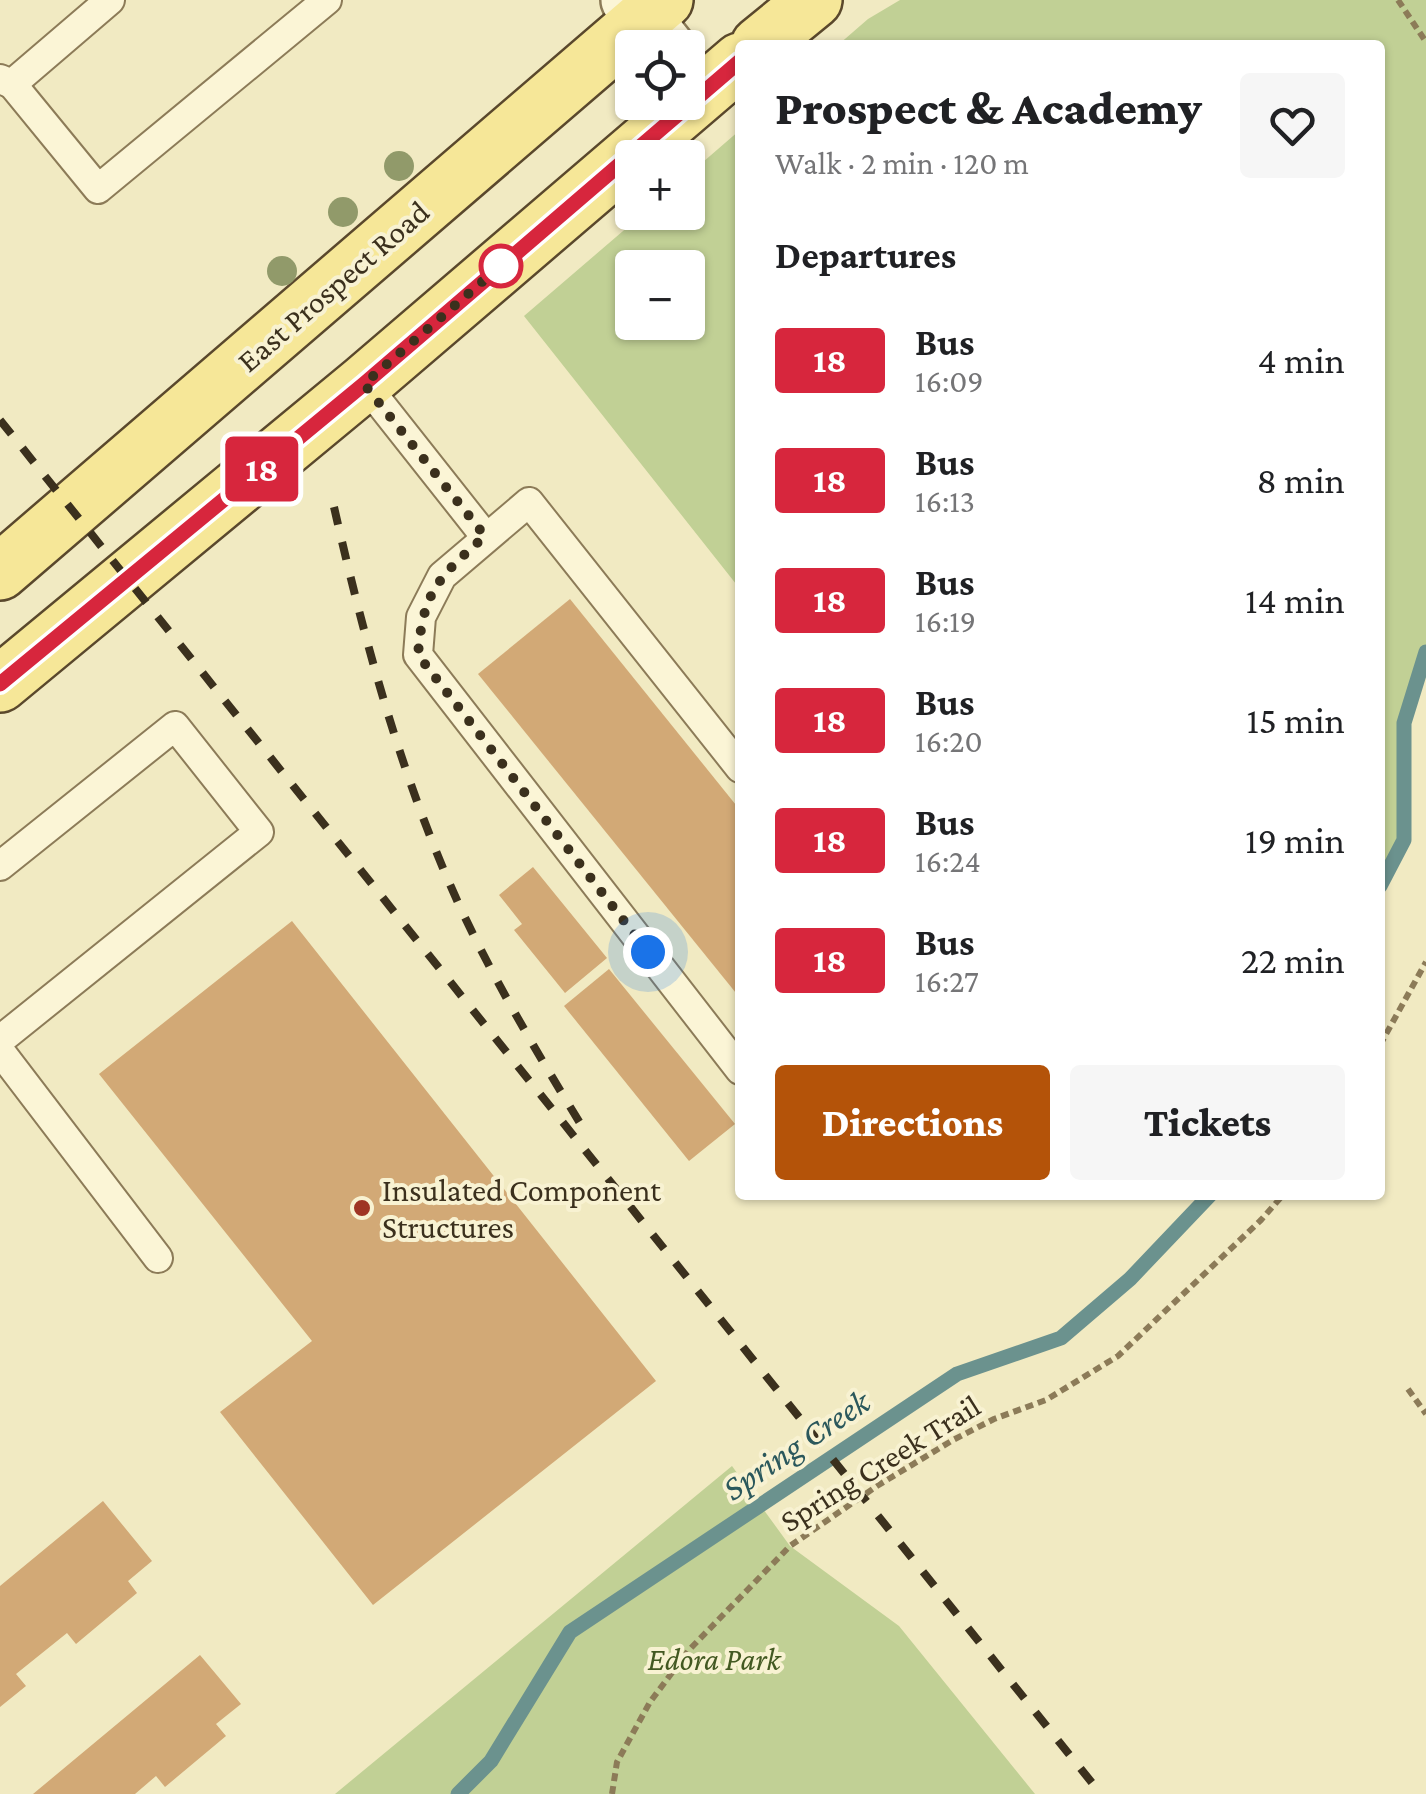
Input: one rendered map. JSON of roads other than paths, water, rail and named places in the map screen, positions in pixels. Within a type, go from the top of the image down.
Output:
[{"type":"main road","points":[[765,40],[814,0]]},
{"type":"main road","name":"East Prospect Road","points":[[0,572],[651,16]]},
{"type":"main road","points":[[0,684],[364,384],[710,75]]},
{"type":"lane","points":[[110,0],[6,81],[98,189],[327,0]]},
{"type":"lane","points":[[364,384],[485,536]]},
{"type":"lane","points":[[735,762],[529,502],[442,576],[421,617],[418,655],[735,1064]]},
{"type":"lane","points":[[0,866],[175,726],[259,832],[0,1040]]},
{"type":"lane","points":[[0,1051],[158,1258]]},
{"type":"waterway","name":"Spring Creek","points":[[1385,876],[1404,840],[1404,723],[1426,652]]},
{"type":"waterway","name":"Spring Creek","points":[[458,1794],[491,1761],[570,1632],[957,1374],[1061,1338],[1130,1279],[1205,1200]]},
{"type":"railway","points":[[0,420],[1101,1794]]},
{"type":"railway","points":[[334,507],[387,710],[439,859],[488,964],[583,1128]]},
{"type":"place","name":"Insulated Component Structures","points":[[362,1208]]},
{"type":"park label","name":"Edora Park","points":[[714,1659]]}]
